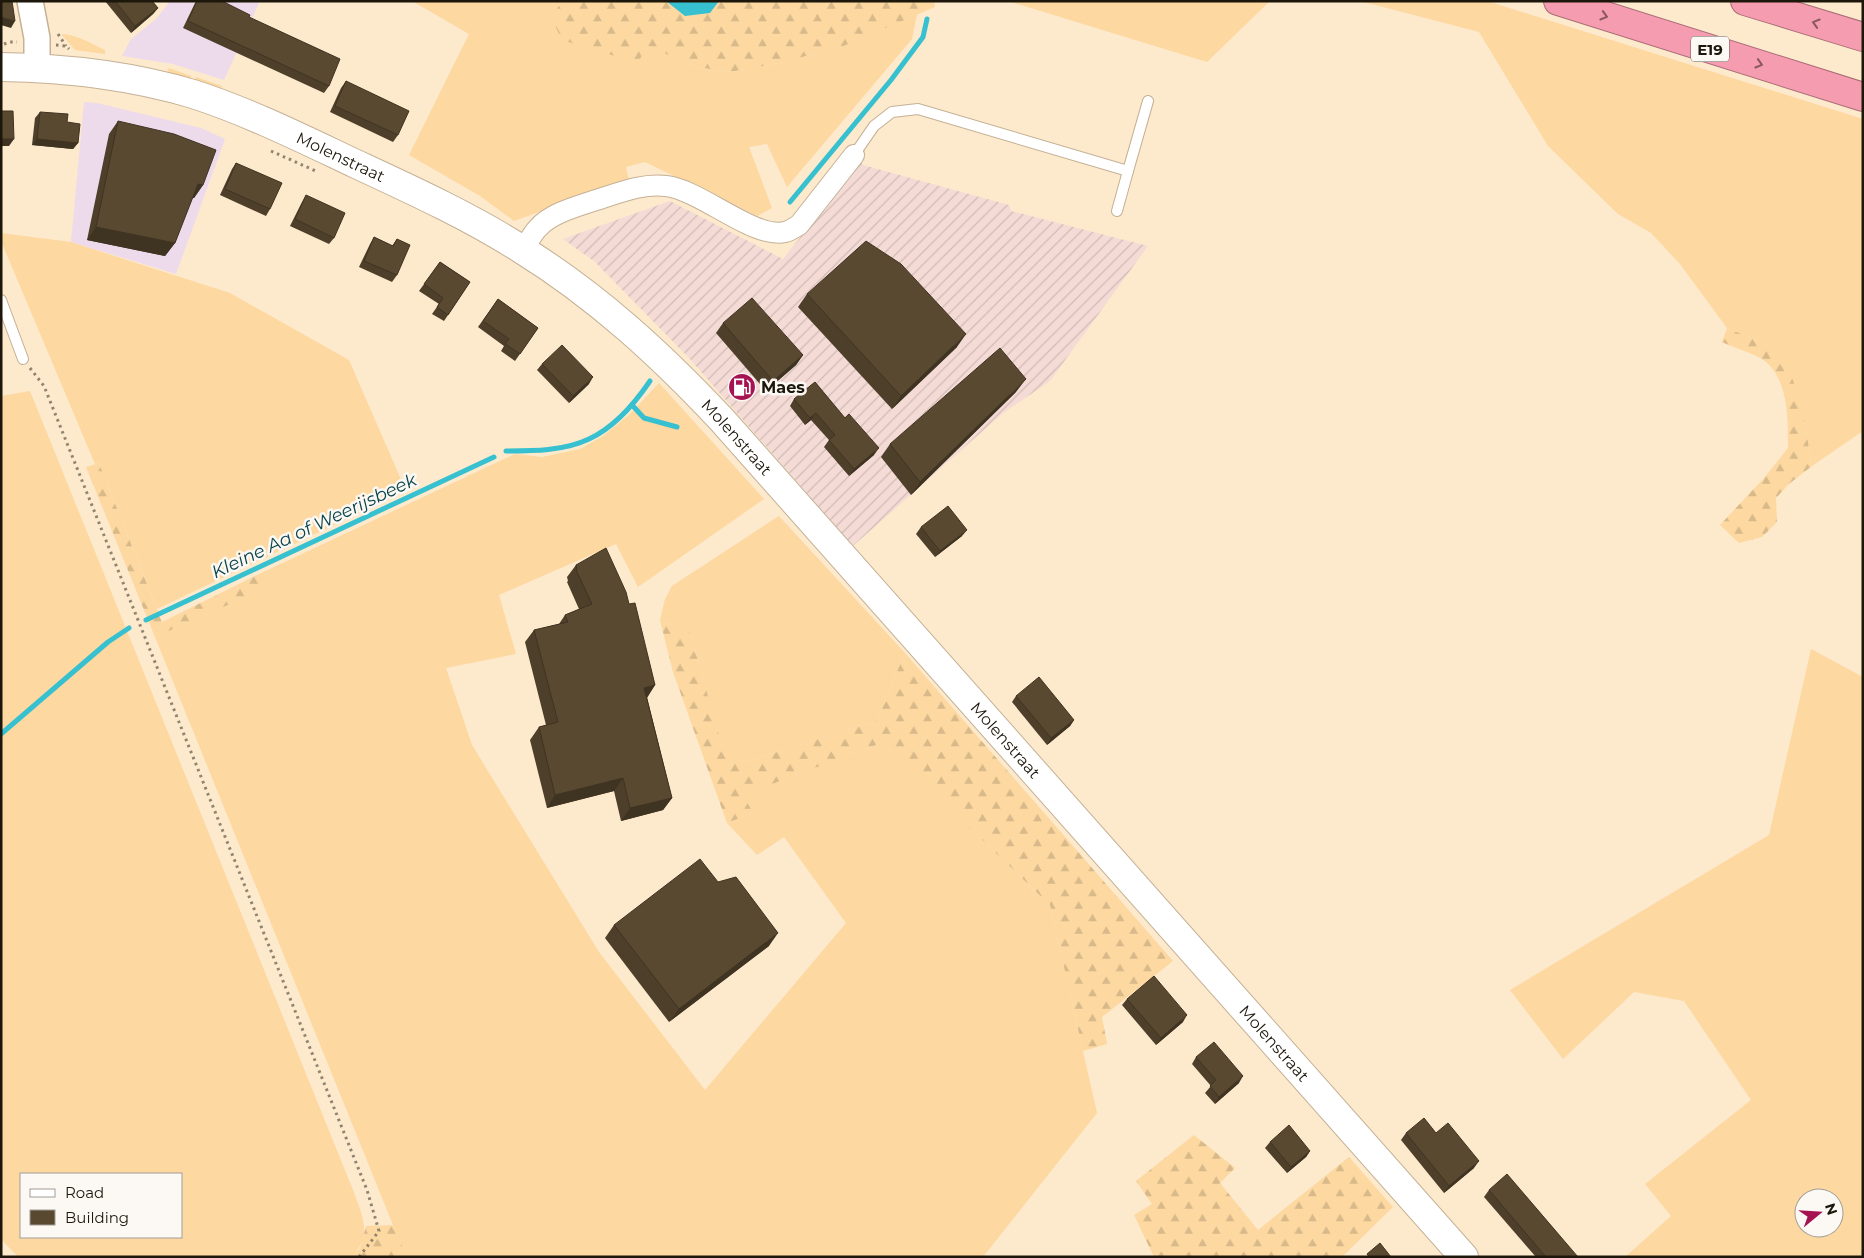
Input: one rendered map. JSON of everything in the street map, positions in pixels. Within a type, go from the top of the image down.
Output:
[{"type":"highway","name":"E19","points":[[1558,1],[1863,97]]},
{"type":"highway","points":[[1746,1],[1863,37]]},
{"type":"main road","name":"Molenstraat","points":[[1,67],[37,68],[81,73],[150,84],[192,94],[215,102],[309,142],[445,206],[523,250],[604,308],[653,349],[683,378],[1464,1257]]},
{"type":"street","points":[[30,1],[36,38],[37,68]]},
{"type":"street","points":[[523,250],[538,227],[562,212],[626,190],[648,185],[668,186],[688,193],[758,228],[774,233],[787,232],[799,225],[854,155]]},
{"type":"lane","points":[[1117,211],[1148,101]]},
{"type":"lane","points":[[854,155],[874,126],[892,112],[918,109],[1128,171]]},
{"type":"lane","points":[[1,300],[23,360]]},
{"type":"path","points":[[266,148],[325,175]]},
{"type":"path","points":[[23,360],[44,386],[366,1190],[378,1231],[359,1257]]},
{"type":"shaded area","points":[[170,1],[260,1],[224,80],[173,64],[122,56],[131,39],[156,19]]},
{"type":"shaded area","points":[[84,102],[97,103],[201,128],[225,139],[176,274],[71,242]]},
{"type":"shaded area","points":[[860,161],[863,165],[1009,205],[1011,211],[1148,246],[1050,381],[1003,413],[853,546],[690,359],[595,262],[563,239],[670,201],[783,259]]},
{"type":"green space","points":[[412,1],[545,1],[561,3],[692,66],[729,72],[779,63],[841,47],[917,14],[912,39],[787,187],[767,144],[749,147],[772,208],[757,216],[645,162],[626,167],[629,180],[514,221],[480,196],[409,155],[469,34]]},
{"type":"green space","points":[[545,1],[934,1],[935,7],[841,47],[779,63],[729,72],[692,66],[647,45],[638,63],[562,40],[551,17],[561,3]]},
{"type":"green space","points":[[1008,1],[1270,1],[1207,62]]},
{"type":"green space","points":[[1360,1],[1487,1],[1863,119],[1863,431],[1812,466],[1802,407],[1780,350],[1727,328],[1680,264],[1651,233],[1618,214],[1548,146],[1479,32]]},
{"type":"green space","points":[[61,34],[67,34],[84,40],[105,50],[105,54],[75,50]]},
{"type":"green space","points":[[169,68],[191,76],[191,79],[195,80],[196,77],[222,86],[220,93],[167,73]]},
{"type":"green space","points":[[1,233],[71,242],[230,293],[349,360],[406,491],[157,609],[99,463],[95,464],[1,241]]},
{"type":"green space","points":[[1727,328],[1780,350],[1789,369],[1802,407],[1812,466],[1789,484],[1776,498],[1777,522],[1762,537],[1739,543],[1720,525],[1764,478],[1788,448],[1788,424],[1785,399],[1777,376],[1762,359],[1722,342]]},
{"type":"green space","points":[[659,383],[764,499],[638,587],[616,544],[499,595],[516,654],[446,668],[472,745],[599,952],[705,1090],[846,923],[784,837],[757,855],[727,823],[753,813],[742,795],[881,743],[1050,905],[1097,1113],[983,1257],[406,1257],[155,637],[263,589],[257,575],[515,454],[542,457],[580,449],[603,436],[630,414]]},
{"type":"green space","points":[[30,391],[356,1199],[364,1224],[364,1232],[358,1249],[352,1257],[18,1257],[1,1239],[1,396]]},
{"type":"green space","points":[[99,463],[162,622],[257,575],[264,589],[155,637],[86,467]]},
{"type":"green space","points":[[779,516],[905,653],[876,721],[745,762],[725,758],[690,632],[660,620],[665,599],[672,586]]},
{"type":"green space","points":[[660,620],[690,632],[725,757],[745,762],[876,721],[905,653],[1173,961],[1102,1017],[1107,1044],[1083,1051],[1050,905],[881,743],[743,795],[753,813],[727,823],[673,672]]},
{"type":"green space","points":[[1811,649],[1863,677],[1863,1257],[1625,1257],[1671,1216],[1645,1184],[1751,1100],[1684,1001],[1634,992],[1563,1059],[1510,990],[1769,835]]},
{"type":"green space","points":[[1194,1135],[1235,1168],[1220,1183],[1258,1230],[1349,1157],[1393,1207],[1342,1257],[1154,1257],[1134,1215],[1152,1204],[1136,1181]]},
{"type":"green space","points":[[395,1225],[406,1257],[352,1257],[360,1248],[366,1226]]},
{"type":"water","points":[[666,1],[719,1],[710,13],[685,16]]},
{"type":"building","points":[[1,1],[12,1],[15,21],[1,17]]},
{"type":"building","points":[[115,1],[152,1],[158,8],[135,26]]},
{"type":"building","points":[[197,1],[222,1],[250,15],[249,17],[340,59],[329,86],[188,21]]},
{"type":"building","points":[[346,81],[409,111],[398,135],[335,106]]},
{"type":"building","points":[[1,111],[13,111],[14,139],[1,139]]},
{"type":"building","points":[[40,112],[68,114],[67,122],[80,124],[78,143],[37,139]]},
{"type":"building","points":[[118,121],[174,134],[216,150],[203,185],[198,184],[175,243],[96,227]]},
{"type":"building","points":[[236,163],[282,183],[270,209],[225,189]]},
{"type":"building","points":[[306,195],[345,213],[334,238],[295,219]]},
{"type":"building","points":[[374,237],[393,246],[397,239],[410,245],[397,275],[364,261]]},
{"type":"building","points":[[866,241],[901,264],[966,334],[901,396],[807,294]]},
{"type":"building","points":[[440,262],[470,282],[448,315],[437,307],[443,298],[424,284]]},
{"type":"building","points":[[752,298],[803,355],[773,381],[723,323]]},
{"type":"building","points":[[498,299],[538,328],[520,354],[505,344],[509,339],[483,321]]},
{"type":"building","points":[[562,345],[593,377],[573,396],[542,364]]},
{"type":"building","points":[[1000,348],[1026,379],[920,482],[890,444]]},
{"type":"building","points":[[815,382],[845,418],[849,414],[879,448],[854,469],[829,440],[835,435],[816,413],[810,418],[794,399]]},
{"type":"building","points":[[948,506],[967,530],[940,551],[921,527]]},
{"type":"building","points":[[606,548],[626,592],[629,604],[635,603],[655,685],[644,688],[672,798],[630,808],[623,778],[555,795],[539,727],[558,722],[534,630],[568,622],[565,615],[592,604],[576,570],[576,565]]},
{"type":"building","points":[[1039,677],[1074,720],[1051,738],[1016,696]]},
{"type":"building","points":[[700,859],[718,882],[736,877],[778,933],[679,1009],[614,925]]},
{"type":"building","points":[[1154,976],[1187,1015],[1161,1038],[1127,999]]},
{"type":"building","points":[[1214,1042],[1243,1076],[1219,1097],[1210,1086],[1216,1080],[1196,1057]]},
{"type":"building","points":[[1424,1118],[1436,1133],[1448,1123],[1479,1161],[1449,1186],[1406,1133]]},
{"type":"building","points":[[1289,1125],[1310,1151],[1291,1167],[1270,1142]]},
{"type":"building","points":[[1507,1174],[1578,1257],[1546,1257],[1489,1190]]},
{"type":"building","points":[[1380,1243],[1391,1257],[1369,1257],[1367,1254]]},
{"type":"waterway","name":"Kleine Aa of Weerijsbeek","points":[[790,202],[891,80],[923,37],[927,19]]},
{"type":"waterway","name":"Kleine Aa of Weerijsbeek","points":[[506,451],[559,448],[589,439],[615,422],[638,398],[650,381]]},
{"type":"waterway","points":[[632,405],[644,418],[677,427]]},
{"type":"waterway","name":"Kleine Aa of Weerijsbeek","points":[[146,620],[494,457]]},
{"type":"waterway","name":"Kleine Aa of Weerijsbeek","points":[[1,734],[108,642],[129,628]]},
{"type":"place","name":"Maes","points":[[742,387]]}]
